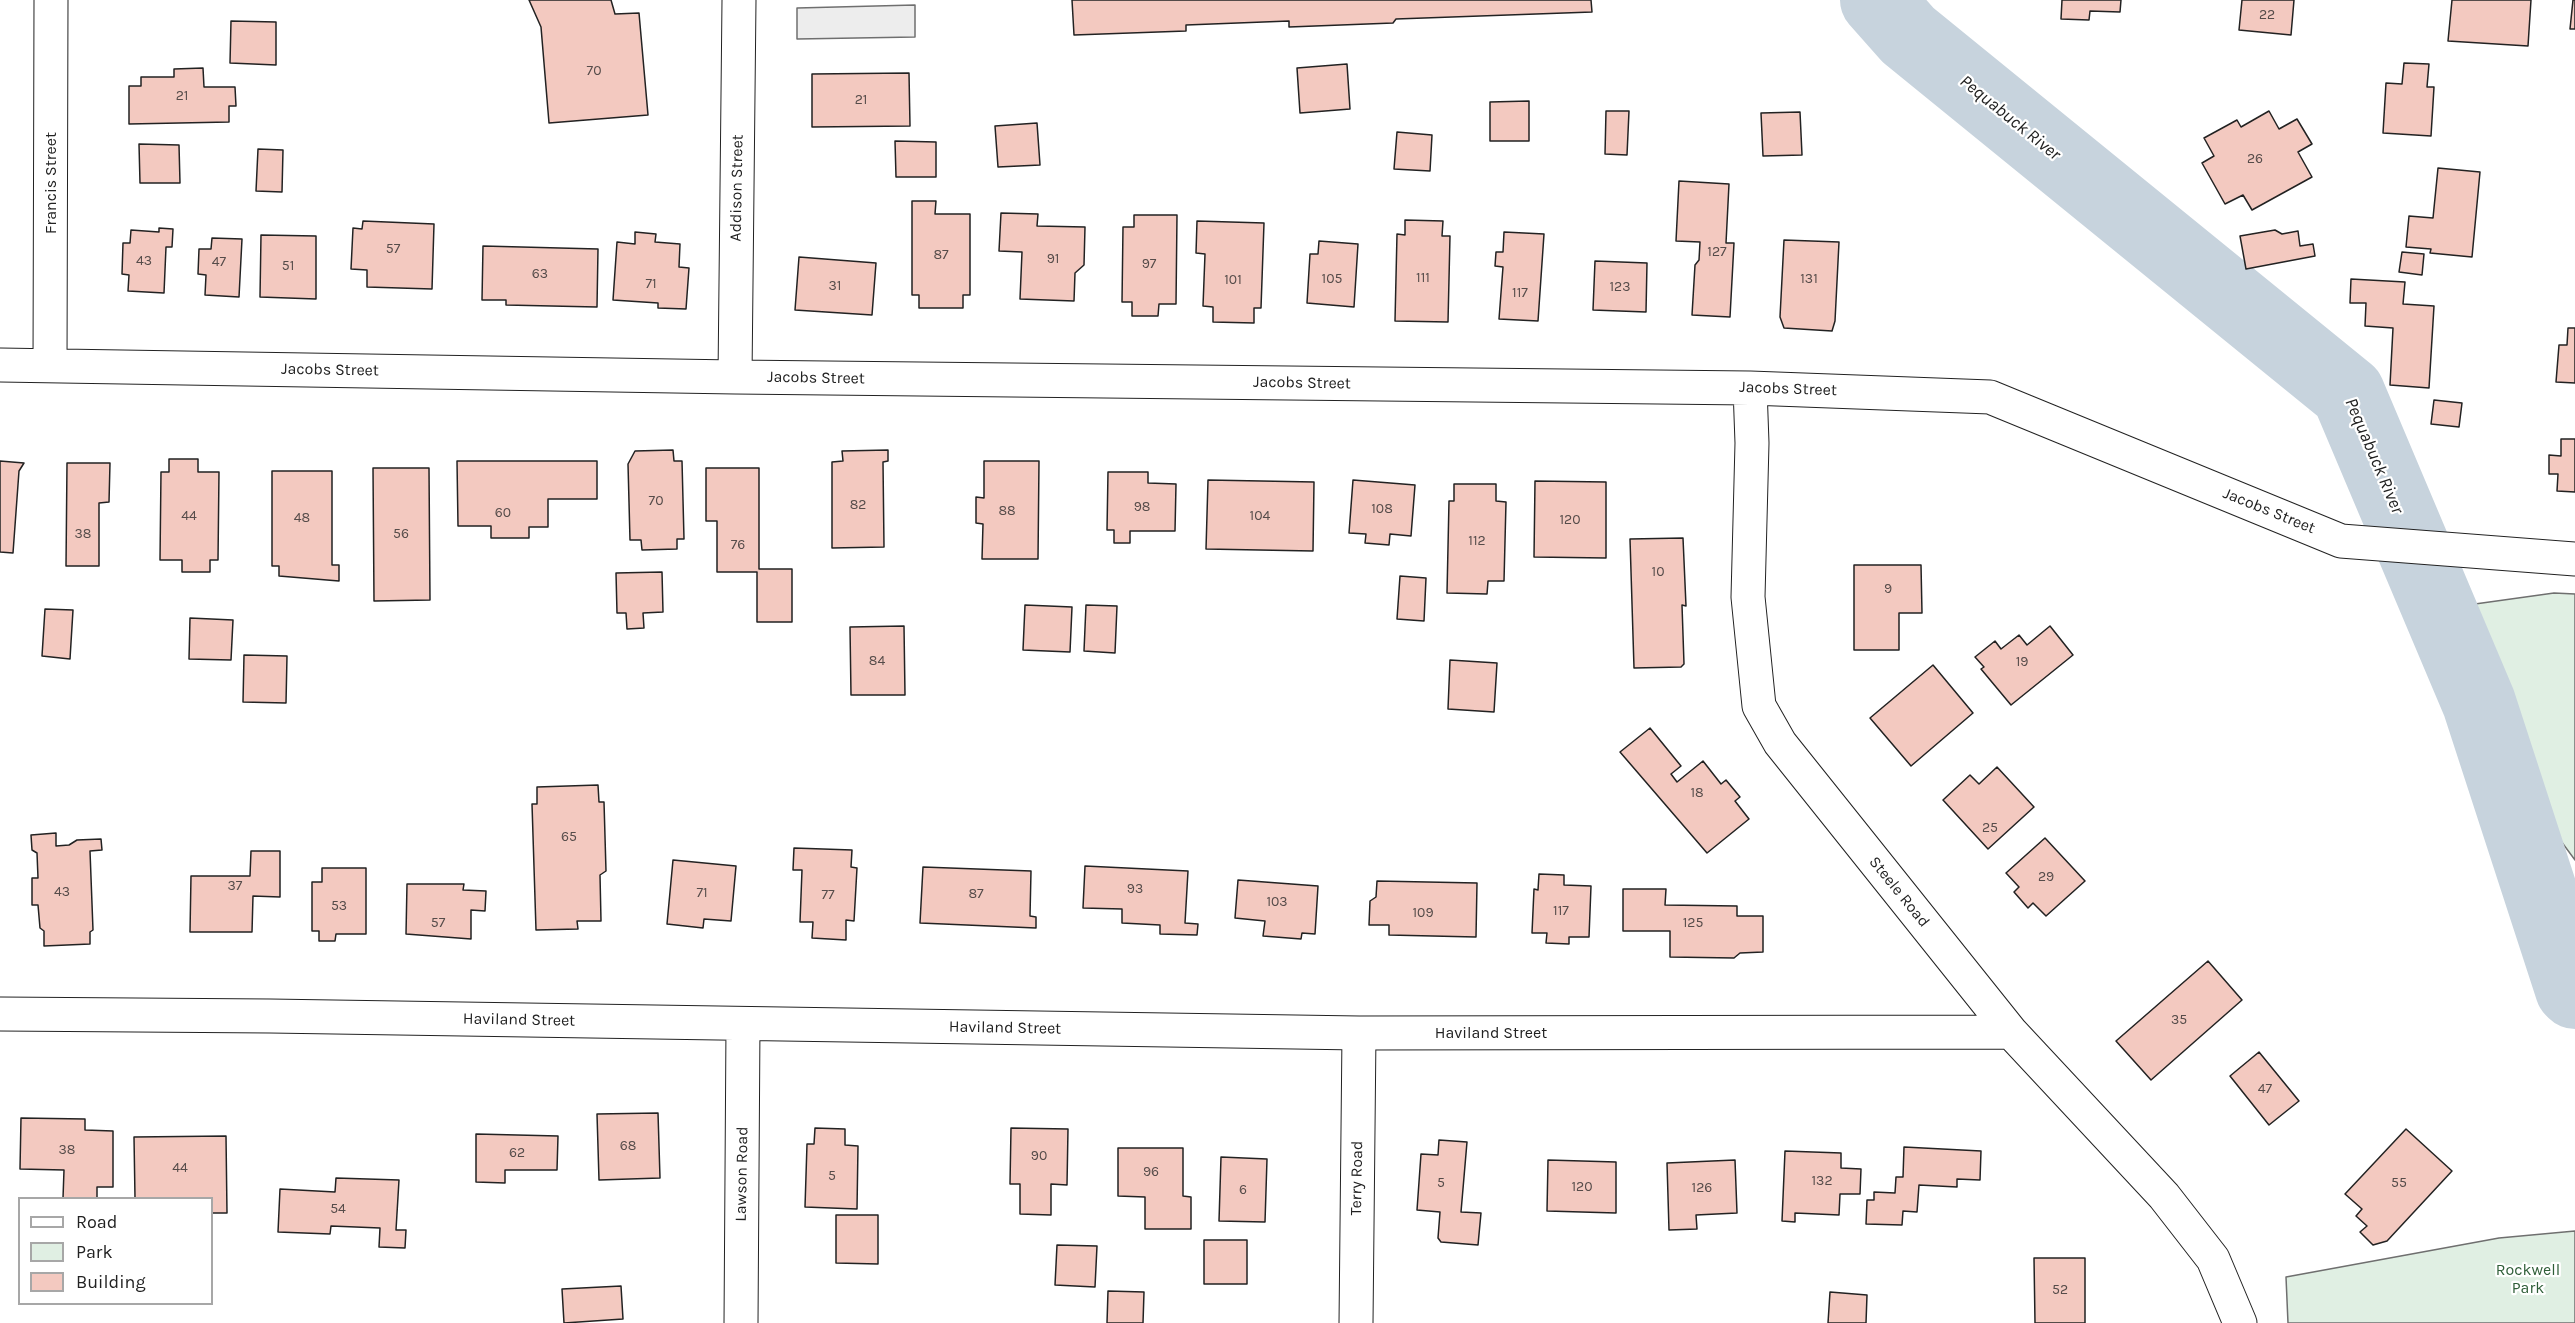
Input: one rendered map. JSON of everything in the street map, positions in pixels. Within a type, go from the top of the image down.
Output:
[{"type":"street","name":"Francis Street","points":[[50,366],[51,0]]},
{"type":"street","name":"Addison Street","points":[[735,377],[739,0]]},
{"type":"street","name":"Jacobs Street","points":[[0,365],[735,377],[1750,388],[1990,397],[2341,541],[2575,559]]},
{"type":"street","name":"Steele Road","points":[[1750,388],[1752,442],[1748,597],[1759,706],[1780,743],[2011,1032],[2164,1196],[2213,1259],[2240,1323]]},
{"type":"street","name":"Haviland Street","points":[[0,1014],[282,1016],[1359,1033],[2011,1032]]},
{"type":"street","name":"Lawson Road","points":[[741,1323],[743,1024]]},
{"type":"street","name":"Terry Road","points":[[1356,1323],[1359,1033]]},
{"type":"green space","points":[[2554,593],[2575,594],[2575,860],[2487,741],[2475,604]]},
{"type":"green space","name":"Rockwell Park","points":[[2575,1231],[2575,1323],[2288,1323],[2286,1277],[2499,1238]]},
{"type":"shaded area","points":[[915,5],[915,37],[797,39],[797,8]]},
{"type":"building","points":[[529,0],[611,0],[615,14],[639,13],[648,115],[549,123],[541,27]]},
{"type":"building","points":[[1072,0],[1591,0],[1592,12],[1396,19],[1393,23],[1289,27],[1289,21],[1186,25],[1186,31],[1074,35]]},
{"type":"building","points":[[2062,0],[2121,0],[2120,12],[2090,11],[2089,20],[2061,19]]},
{"type":"building","points":[[2242,0],[2294,0],[2291,35],[2239,30]]},
{"type":"building","points":[[2452,0],[2531,0],[2528,46],[2448,41]]},
{"type":"building","points":[[2573,0],[2575,0],[2575,29],[2570,29]]},
{"type":"building","points":[[231,21],[276,22],[276,65],[230,63]]},
{"type":"building","points":[[2404,63],[2429,64],[2427,87],[2434,87],[2431,136],[2383,133],[2386,83],[2402,84]]},
{"type":"building","points":[[1347,64],[1350,109],[1300,113],[1297,68]]},
{"type":"building","points":[[203,68],[204,87],[235,87],[236,106],[229,106],[229,122],[129,124],[129,86],[141,86],[141,77],[174,77],[174,69]]},
{"type":"building","points":[[909,73],[910,126],[812,127],[812,74]]},
{"type":"building","points":[[1529,101],[1529,141],[1490,141],[1490,102]]},
{"type":"building","points":[[1606,111],[1629,111],[1627,155],[1605,154]]},
{"type":"building","points":[[2269,111],[2279,129],[2297,119],[2312,144],[2298,152],[2312,177],[2252,210],[2243,195],[2225,204],[2202,163],[2214,156],[2204,138],[2237,120],[2241,127]]},
{"type":"building","points":[[1800,112],[1802,155],[1763,156],[1761,113]]},
{"type":"building","points":[[1037,123],[1040,165],[998,167],[995,126]]},
{"type":"building","points":[[1397,132],[1432,135],[1430,171],[1394,169]]},
{"type":"building","points":[[895,141],[936,142],[936,177],[896,177]]},
{"type":"building","points":[[139,144],[179,145],[180,183],[140,183]]},
{"type":"building","points":[[258,149],[283,150],[282,192],[256,191]]},
{"type":"building","points":[[2438,168],[2480,172],[2472,257],[2430,253],[2431,249],[2406,247],[2409,216],[2433,218]]},
{"type":"building","points":[[1679,181],[1729,184],[1726,243],[1734,243],[1730,317],[1692,315],[1695,265],[1699,260],[1700,242],[1676,241]]},
{"type":"building","points":[[912,201],[936,201],[935,214],[970,214],[970,295],[963,295],[963,308],[919,308],[919,295],[912,295]]},
{"type":"building","points":[[1001,213],[1038,214],[1037,226],[1085,227],[1084,265],[1075,273],[1074,301],[1020,299],[1022,252],[999,251]]},
{"type":"building","points":[[1134,215],[1177,215],[1176,304],[1159,304],[1158,316],[1132,316],[1132,302],[1122,302],[1123,227],[1134,227]]},
{"type":"building","points":[[1405,220],[1443,221],[1442,236],[1450,236],[1448,322],[1395,321],[1397,234],[1405,235]]},
{"type":"building","points":[[363,221],[434,224],[432,289],[367,287],[367,270],[351,269],[353,228],[362,229]]},
{"type":"building","points":[[1197,221],[1264,223],[1261,308],[1254,308],[1254,323],[1213,322],[1213,307],[1203,306],[1205,254],[1196,253]]},
{"type":"building","points":[[159,228],[173,229],[172,247],[166,247],[164,293],[128,291],[129,275],[122,274],[123,243],[130,243],[131,230],[159,232]]},
{"type":"building","points":[[2275,230],[2282,234],[2298,231],[2300,246],[2313,244],[2315,256],[2246,269],[2240,236]]},
{"type":"building","points":[[635,232],[656,234],[655,242],[680,244],[679,267],[689,268],[686,309],[658,308],[658,303],[613,300],[617,242],[635,244]]},
{"type":"building","points":[[1504,232],[1544,234],[1538,321],[1499,319],[1503,267],[1495,266],[1496,252],[1503,252]]},
{"type":"building","points":[[261,235],[316,236],[316,299],[260,297]]},
{"type":"building","points":[[212,238],[242,239],[239,297],[205,295],[206,275],[198,274],[199,249],[211,249]]},
{"type":"building","points":[[1784,240],[1839,242],[1835,321],[1832,331],[1784,328],[1780,317]]},
{"type":"building","points":[[1319,241],[1358,244],[1354,307],[1307,303],[1310,254],[1318,254]]},
{"type":"building","points":[[483,246],[598,249],[597,307],[506,305],[506,300],[482,300]]},
{"type":"building","points":[[2402,252],[2424,254],[2422,275],[2399,272]]},
{"type":"building","points":[[799,257],[876,263],[872,315],[795,310]]},
{"type":"building","points":[[1595,261],[1647,263],[1646,312],[1593,310]]},
{"type":"building","points":[[2351,279],[2405,282],[2403,304],[2434,306],[2429,388],[2390,385],[2393,328],[2365,326],[2366,303],[2350,303]]},
{"type":"building","points":[[2568,328],[2575,328],[2575,383],[2556,382],[2559,345],[2567,345]]},
{"type":"building","points":[[2434,400],[2462,403],[2459,427],[2431,424]]},
{"type":"building","points":[[2561,439],[2575,439],[2575,492],[2557,491],[2558,474],[2549,474],[2549,455],[2561,456]]},
{"type":"building","points":[[673,450],[674,461],[682,461],[684,539],[677,539],[677,549],[642,550],[641,540],[630,540],[628,464],[635,451]]},
{"type":"building","points":[[888,450],[888,461],[883,462],[884,547],[832,548],[832,462],[843,461],[842,451]]},
{"type":"building","points":[[169,459],[198,459],[198,472],[219,472],[218,560],[210,560],[210,572],[182,572],[182,560],[160,560],[161,472],[169,472]]},
{"type":"building","points":[[0,461],[24,463],[19,471],[13,553],[0,552]]},
{"type":"building","points":[[457,461],[597,461],[597,499],[548,499],[548,527],[529,527],[529,538],[491,538],[491,526],[458,526]]},
{"type":"building","points":[[984,461],[1039,461],[1038,559],[982,559],[983,524],[976,523],[976,497],[984,498]]},
{"type":"building","points":[[67,463],[110,463],[109,502],[99,503],[99,566],[66,566]]},
{"type":"building","points":[[373,468],[429,468],[430,600],[374,601]]},
{"type":"building","points":[[706,468],[759,468],[759,569],[792,569],[792,622],[757,622],[757,572],[717,572],[717,521],[706,521]]},
{"type":"building","points":[[272,471],[332,471],[332,565],[339,565],[339,581],[279,576],[279,566],[272,566]]},
{"type":"building","points":[[1108,472],[1148,472],[1148,483],[1176,484],[1175,531],[1130,531],[1130,543],[1114,543],[1114,530],[1107,530]]},
{"type":"building","points":[[1208,480],[1314,482],[1313,551],[1206,549]]},
{"type":"building","points":[[1353,480],[1415,485],[1411,536],[1390,534],[1389,545],[1365,543],[1366,534],[1349,533]]},
{"type":"building","points":[[1535,481],[1606,482],[1606,558],[1534,557]]},
{"type":"building","points":[[1454,484],[1496,484],[1496,501],[1506,502],[1504,581],[1488,581],[1487,594],[1447,593],[1449,501],[1454,501]]},
{"type":"building","points":[[1683,538],[1686,606],[1682,605],[1684,664],[1681,667],[1634,668],[1630,539]]},
{"type":"building","points":[[1854,565],[1921,565],[1922,613],[1899,613],[1899,650],[1854,650]]},
{"type":"building","points":[[662,572],[663,612],[643,613],[644,628],[627,629],[626,613],[617,613],[616,573]]},
{"type":"building","points":[[1400,576],[1426,578],[1424,621],[1397,619]]},
{"type":"building","points":[[1025,605],[1072,607],[1070,652],[1023,650]]},
{"type":"building","points":[[1086,605],[1117,606],[1115,653],[1084,651]]},
{"type":"building","points":[[45,609],[73,610],[70,659],[42,656]]},
{"type":"building","points":[[190,618],[233,620],[231,660],[189,659]]},
{"type":"building","points":[[904,626],[905,695],[851,695],[850,627]]},
{"type":"building","points":[[2050,626],[2073,655],[2011,705],[1981,669],[1984,667],[1975,657],[1995,641],[2001,649],[2019,635],[2027,645]]},
{"type":"building","points":[[244,655],[287,656],[286,703],[243,702]]},
{"type":"building","points":[[1450,660],[1497,663],[1494,712],[1448,709]]},
{"type":"building","points":[[1933,665],[1973,713],[1911,766],[1870,718]]},
{"type":"building","points":[[1650,728],[1681,766],[1671,774],[1677,782],[1703,761],[1721,784],[1726,780],[1740,797],[1735,801],[1749,819],[1707,853],[1620,752]]},
{"type":"building","points":[[1997,767],[2034,807],[1988,849],[1943,800],[1970,775],[1979,784]]},
{"type":"building","points":[[598,785],[599,802],[604,802],[606,871],[600,875],[601,921],[577,921],[578,929],[536,930],[532,804],[537,804],[537,787]]},
{"type":"building","points":[[56,833],[56,846],[69,845],[77,840],[101,839],[102,850],[90,851],[93,930],[90,932],[90,944],[44,946],[44,931],[40,928],[38,905],[32,905],[32,878],[38,878],[37,853],[32,850],[31,835]]},
{"type":"building","points":[[2045,838],[2085,881],[2046,916],[2033,903],[2028,908],[2014,892],[2019,887],[2006,873]]},
{"type":"building","points":[[794,848],[852,850],[851,867],[857,868],[854,921],[846,920],[846,940],[812,938],[813,922],[800,922],[802,870],[793,870]]},
{"type":"building","points":[[251,851],[280,851],[280,897],[253,896],[252,932],[190,932],[191,876],[250,876]]},
{"type":"building","points":[[673,860],[736,866],[731,921],[704,919],[703,928],[667,924]]},
{"type":"building","points":[[1085,866],[1188,871],[1185,923],[1198,924],[1197,935],[1160,934],[1160,925],[1122,923],[1122,909],[1083,908]]},
{"type":"building","points":[[923,867],[1031,871],[1030,916],[1036,917],[1036,928],[920,923]]},
{"type":"building","points":[[322,868],[366,868],[366,934],[336,934],[335,941],[319,941],[319,931],[312,931],[312,882],[322,882]]},
{"type":"building","points":[[1539,874],[1564,875],[1564,885],[1591,886],[1589,937],[1569,937],[1569,944],[1546,943],[1547,933],[1532,933],[1534,889],[1538,890]]},
{"type":"building","points":[[1238,880],[1318,886],[1315,934],[1302,933],[1301,939],[1263,936],[1265,921],[1235,918]]},
{"type":"building","points":[[1377,881],[1477,883],[1476,937],[1389,935],[1389,925],[1369,925],[1370,901],[1376,897]]},
{"type":"building","points":[[407,884],[464,884],[463,890],[486,891],[485,911],[471,910],[471,939],[406,934]]},
{"type":"building","points":[[1623,889],[1666,889],[1665,905],[1737,906],[1737,916],[1763,916],[1763,952],[1740,953],[1734,958],[1670,957],[1670,931],[1623,931]]},
{"type":"building","points":[[2208,961],[2242,1000],[2151,1080],[2116,1041]]},
{"type":"building","points":[[2259,1052],[2299,1101],[2269,1125],[2230,1076]]},
{"type":"building","points":[[658,1113],[660,1178],[599,1180],[597,1114]]},
{"type":"building","points":[[21,1118],[85,1119],[85,1130],[113,1131],[113,1187],[97,1187],[97,1197],[63,1197],[64,1170],[20,1169]]},
{"type":"building","points":[[815,1128],[845,1129],[845,1145],[858,1146],[857,1209],[805,1207],[807,1144],[814,1144]]},
{"type":"building","points":[[1011,1128],[1068,1129],[1067,1185],[1051,1184],[1051,1215],[1020,1214],[1020,1184],[1010,1184]]},
{"type":"building","points":[[2406,1129],[2452,1171],[2387,1241],[2373,1245],[2360,1232],[2367,1226],[2356,1216],[2362,1209],[2345,1194]]},
{"type":"building","points":[[476,1134],[558,1136],[557,1170],[505,1170],[505,1183],[476,1182]]},
{"type":"building","points":[[226,1136],[227,1213],[213,1213],[213,1197],[135,1197],[134,1137]]},
{"type":"building","points":[[1439,1140],[1467,1142],[1461,1212],[1481,1213],[1478,1245],[1441,1242],[1438,1238],[1440,1212],[1417,1210],[1421,1154],[1438,1155]]},
{"type":"building","points":[[1904,1147],[1981,1151],[1980,1180],[1957,1179],[1957,1187],[1919,1185],[1917,1212],[1903,1211],[1902,1225],[1866,1224],[1867,1200],[1874,1200],[1874,1192],[1895,1193],[1896,1177],[1903,1177]]},
{"type":"building","points":[[1118,1148],[1183,1148],[1183,1196],[1191,1197],[1191,1229],[1145,1229],[1145,1197],[1118,1196]]},
{"type":"building","points":[[1785,1151],[1841,1153],[1841,1168],[1861,1169],[1860,1194],[1840,1194],[1839,1215],[1795,1213],[1795,1222],[1782,1221]]},
{"type":"building","points":[[1221,1157],[1267,1159],[1265,1222],[1219,1221]]},
{"type":"building","points":[[1548,1160],[1616,1162],[1616,1213],[1547,1211]]},
{"type":"building","points":[[1735,1160],[1737,1213],[1696,1215],[1697,1229],[1669,1230],[1667,1163]]},
{"type":"building","points":[[336,1178],[399,1180],[396,1230],[406,1230],[405,1248],[379,1247],[380,1228],[331,1226],[330,1234],[278,1232],[280,1189],[335,1192]]},
{"type":"building","points":[[836,1215],[878,1215],[878,1264],[836,1263]]},
{"type":"building","points":[[1204,1240],[1247,1240],[1247,1284],[1204,1284]]},
{"type":"building","points":[[1057,1245],[1097,1246],[1095,1287],[1055,1285]]},
{"type":"building","points":[[2034,1258],[2085,1258],[2085,1323],[2035,1323]]},
{"type":"building","points":[[621,1286],[623,1319],[564,1323],[562,1289]]},
{"type":"building","points":[[1108,1291],[1144,1292],[1143,1323],[1107,1323]]},
{"type":"building","points":[[1830,1292],[1867,1295],[1866,1323],[1828,1323]]},
{"type":"waterway","name":"Pequabuck River","points":[[1877,0],[1908,35],[2348,393],[2479,703],[2572,989],[2575,992]]}]
